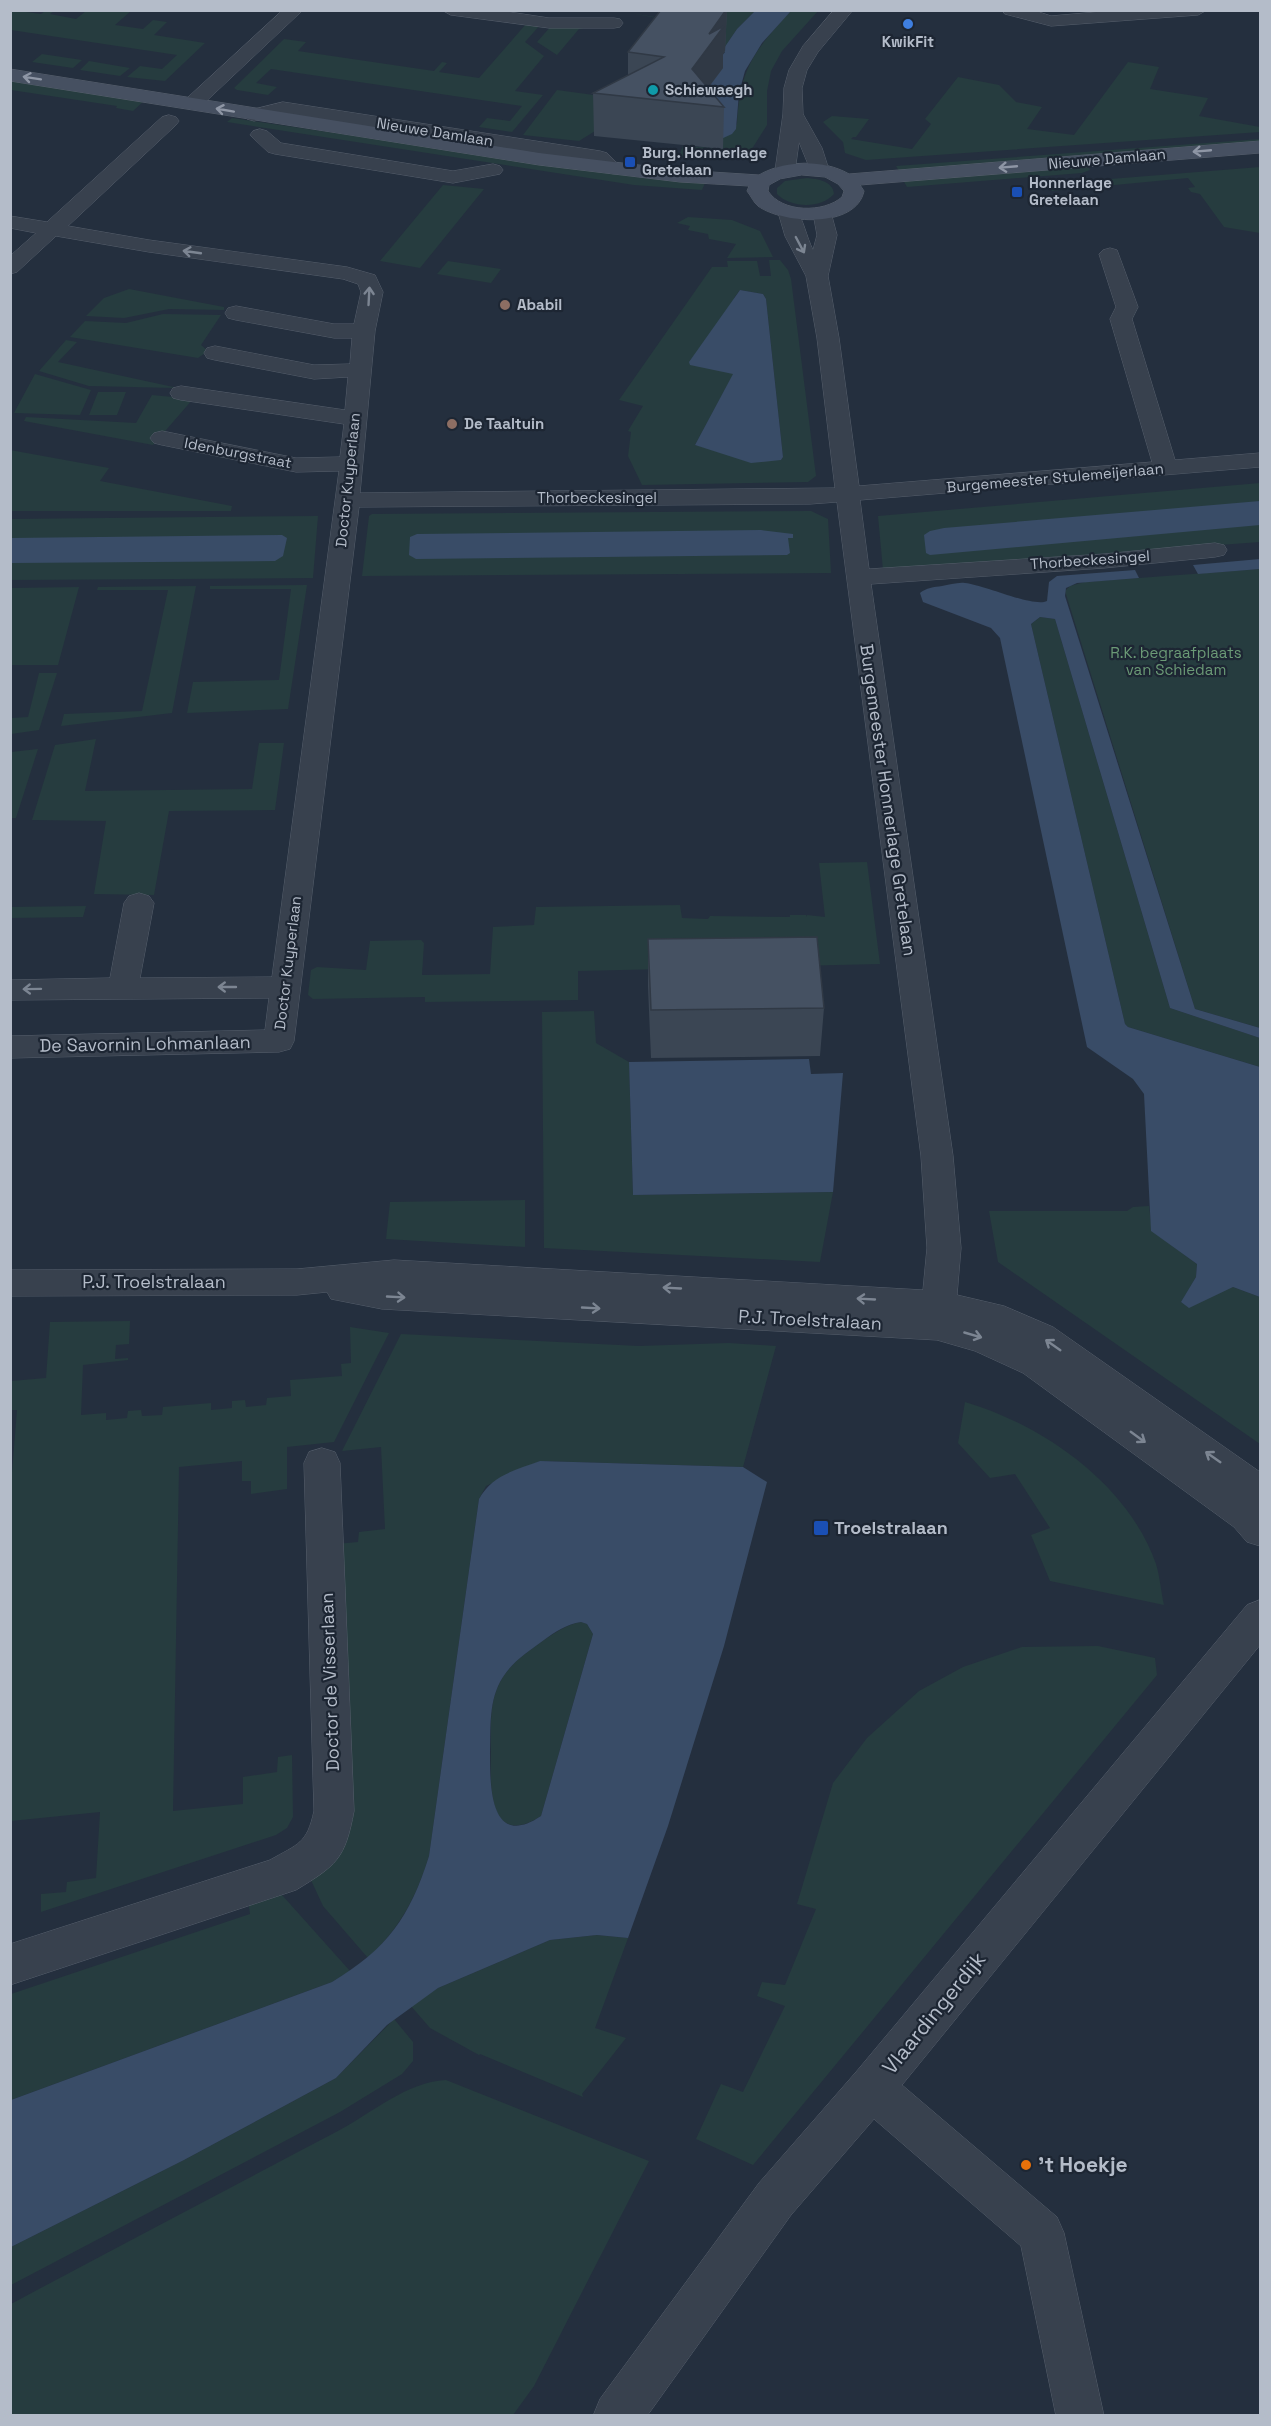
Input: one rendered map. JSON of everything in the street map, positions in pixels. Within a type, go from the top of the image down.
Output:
[{"type":"street","points":[[192,104],[294,10]]},
{"type":"street","points":[[451,10],[549,23],[614,22]]},
{"type":"street","points":[[785,171],[794,114],[793,88],[798,70],[810,50],[844,10]]},
{"type":"street","points":[[1011,10],[1051,21],[1198,10]]},
{"type":"street","name":"Nieuwe Damlaan","points":[[10,75],[192,104],[257,125],[493,170],[652,192]]},
{"type":"street","name":"Nieuwe Damlaan","points":[[237,131],[257,125],[284,108],[600,157],[613,169],[761,191]]},
{"type":"street","points":[[794,114],[812,148],[819,170]]},
{"type":"street","points":[[142,116],[193,124]]},
{"type":"street","points":[[10,268],[169,121]]},
{"type":"street","name":"Nieuwe Damlaan","points":[[850,188],[1260,147]]},
{"type":"street","name":"Nieuwe Damlaan","points":[[850,188],[1260,164]]},
{"type":"street","points":[[738,199],[761,191],[771,175],[785,171],[819,170],[850,188],[843,207],[823,213],[788,212],[761,191]]},
{"type":"street","points":[[675,194],[710,197]]},
{"type":"street","name":"Burgemeester Honnerlage Gretelaan","points":[[788,212],[795,236],[817,276],[828,338],[858,577],[937,1156],[944,1248],[938,1315]]},
{"type":"street","name":"Burgemeester Honnerlage Gretelaan","points":[[817,276],[827,236],[823,213]]},
{"type":"street","name":"Doctor Kuyperlaan","points":[[10,222],[149,246],[348,273],[367,280],[372,292],[359,370],[351,464],[279,1041]]},
{"type":"street","points":[[1110,254],[1127,307],[1120,319],[1166,469]]},
{"type":"street","points":[[236,313],[334,332],[364,331]]},
{"type":"street","points":[[215,353],[314,372],[359,370]]},
{"type":"street","points":[[181,393],[328,416],[354,417]]},
{"type":"street","name":"Idenburgstraat","points":[[162,438],[296,465],[351,464]]},
{"type":"street","name":"Burgemeester Stulemeijerlaan","points":[[849,494],[1260,460]]},
{"type":"street","name":"Thorbeckesingel","points":[[346,500],[810,497],[849,494]]},
{"type":"street","name":"Thorbeckesingel","points":[[858,577],[1104,561],[1215,549]]},
{"type":"street","points":[[123,988],[139,903]]},
{"type":"street","points":[[10,990],[285,987]]},
{"type":"street","name":"De Savornin Lohmanlaan","points":[[10,1047],[279,1041]]},
{"type":"street","name":"P.J. Troelstralaan","points":[[10,1283],[297,1282],[382,1296],[992,1316],[1041,1337],[1260,1491]]},
{"type":"street","name":"P.J. Troelstralaan","points":[[938,1315],[1009,1348],[1035,1364],[1247,1516],[1260,1532]]},
{"type":"street","name":"Doctor de Visserlaan","points":[[10,1965],[281,1876],[312,1858],[328,1841],[334,1811],[322,1463]]},
{"type":"street","name":"Vlaardingerdijk","points":[[617,2415],[775,2199],[872,2088],[1260,1617]]},
{"type":"street","points":[[872,2088],[1041,2233],[1080,2415]]},
{"type":"green space","points":[[11,10],[41,14],[45,11],[54,11],[50,14],[76,19],[86,11],[131,11],[115,25],[143,29],[153,20],[167,22],[154,35],[205,43],[165,81],[127,77],[140,66],[162,69],[177,55],[11,30]]},
{"type":"green space","points":[[698,11],[755,11],[737,29],[725,47],[684,23],[630,13],[686,22]]},
{"type":"green space","points":[[791,11],[818,11],[782,51],[771,71],[767,91],[767,125],[748,155],[737,159],[679,156],[683,146],[714,148],[720,139],[737,124],[742,88],[751,62],[767,38]]},
{"type":"green space","points":[[526,24],[541,24],[525,42],[544,56],[515,91],[543,95],[512,132],[479,127],[487,118],[510,121],[522,106],[271,69],[256,83],[277,87],[268,95],[234,88],[284,39],[306,42],[298,51],[434,71],[442,62],[447,63],[439,72],[479,78]]},
{"type":"green space","points":[[552,25],[584,28],[579,29],[557,55],[537,42]]},
{"type":"green space","points":[[42,54],[82,60],[73,68],[32,62]]},
{"type":"green space","points":[[89,61],[130,68],[120,76],[80,70]]},
{"type":"green space","points":[[1128,62],[1159,67],[1150,89],[1208,98],[1199,116],[1260,127],[1260,132],[866,160],[845,153],[843,142],[823,122],[832,116],[869,119],[856,137],[851,139],[912,149],[931,124],[925,119],[958,77],[999,85],[1016,102],[1042,107],[1027,129],[1074,135]]},
{"type":"green space","points":[[10,80],[146,99],[133,111],[116,108],[117,106],[11,90]]},
{"type":"green space","points":[[557,90],[623,99],[608,123],[579,141],[523,135]]},
{"type":"green space","points":[[232,118],[643,178],[705,183],[702,190],[634,185],[227,122]]},
{"type":"green space","points":[[1260,139],[1260,145],[899,171],[896,166]]},
{"type":"green space","points":[[1088,166],[1090,170],[1082,173],[907,187],[903,180]]},
{"type":"green space","points":[[1260,167],[1260,233],[1224,227],[1200,194],[1191,192],[1188,188],[1195,187],[1188,178],[1052,191],[1048,184]]},
{"type":"green space","points":[[807,178],[828,183],[834,194],[821,202],[806,205],[790,202],[777,194],[777,188],[785,181]]},
{"type":"green space","points":[[443,185],[484,189],[420,268],[380,261]]},
{"type":"green space","points":[[688,217],[732,220],[760,231],[773,257],[727,258],[736,244],[709,239],[708,234],[688,230],[690,226],[677,223]]},
{"type":"green space","points":[[769,260],[780,260],[788,270],[791,279],[816,476],[808,482],[642,485],[628,456],[631,432],[628,431],[643,406],[619,400],[712,267],[728,267],[727,261],[757,261],[760,276],[771,276]],"holes":[[[740,290],[763,294],[766,299],[783,457],[781,460],[759,461],[695,445],[734,373],[734,298]]]},
{"type":"green space","points":[[448,261],[501,269],[491,283],[437,274]]},
{"type":"green space","points":[[129,289],[224,307],[224,310],[169,309],[124,318],[86,316],[104,298]]},
{"type":"green space","points":[[163,314],[221,315],[201,345],[208,351],[198,358],[70,337],[85,321],[126,323]]},
{"type":"green space","points":[[66,340],[77,342],[58,362],[178,388],[89,386],[39,371]]},
{"type":"green space","points":[[35,374],[91,390],[80,415],[14,413]]},
{"type":"green space","points":[[98,392],[126,392],[117,415],[89,415]]},
{"type":"green space","points":[[152,395],[193,399],[153,445],[24,421],[26,417],[136,423]]},
{"type":"green space","points":[[10,450],[109,468],[100,481],[232,506],[231,511],[11,511]]},
{"type":"green space","points":[[1260,483],[1260,542],[883,570],[878,516]]},
{"type":"green space","points":[[811,511],[828,519],[831,573],[362,576],[369,516],[372,514]]},
{"type":"green space","points":[[318,516],[313,578],[11,580],[10,519]]},
{"type":"green space","name":"R.K. begraafplaats van Schiedam","points":[[1260,569],[1260,1028],[1195,1009],[1065,591],[1070,586],[1085,582]]},
{"type":"green space","points":[[307,585],[288,709],[187,713],[193,682],[279,680],[291,589],[210,589],[210,586]]},
{"type":"green space","points":[[196,586],[172,713],[61,726],[64,714],[142,711],[168,590],[97,590],[98,587]]},
{"type":"green space","points":[[79,587],[58,665],[11,665],[11,588]]},
{"type":"green space","points":[[1040,617],[1055,619],[1170,1008],[1260,1038],[1260,1067],[1128,1027],[1125,1024],[1031,624]]},
{"type":"green space","points":[[39,673],[57,673],[39,730],[11,734],[11,718],[28,717]]},
{"type":"green space","points":[[96,739],[85,791],[252,789],[259,743],[284,743],[275,810],[169,811],[154,895],[94,894],[106,821],[32,820],[55,745]]},
{"type":"green space","points":[[38,749],[16,818],[11,818],[11,752]]},
{"type":"green space","points":[[867,862],[880,964],[578,971],[578,1000],[425,1002],[425,997],[313,999],[308,995],[311,970],[317,967],[366,970],[370,941],[421,940],[424,943],[422,975],[490,974],[493,927],[534,925],[536,907],[680,905],[682,918],[790,917],[790,915],[825,917],[819,863]]},
{"type":"green space","points":[[86,906],[83,917],[11,918],[11,907]]},
{"type":"green space","points":[[594,1011],[596,1043],[629,1062],[633,1195],[833,1192],[820,1262],[544,1248],[542,1012]]},
{"type":"green space","points":[[525,1200],[525,1247],[386,1239],[390,1202]]},
{"type":"green space","points":[[1149,1206],[1152,1231],[1197,1264],[1196,1277],[1181,1303],[1233,1287],[1260,1297],[1260,1444],[998,1262],[989,1211],[1127,1211],[1133,1207]]},
{"type":"green space","points":[[130,1321],[129,1344],[116,1345],[115,1359],[128,1358],[128,1360],[83,1365],[81,1415],[106,1413],[106,1420],[127,1418],[128,1411],[141,1410],[142,1416],[162,1415],[163,1407],[211,1403],[211,1410],[232,1408],[232,1401],[245,1400],[246,1407],[266,1405],[267,1398],[291,1396],[290,1380],[342,1376],[341,1364],[351,1363],[350,1327],[389,1333],[334,1442],[287,1447],[287,1489],[251,1494],[251,1481],[242,1481],[242,1461],[179,1467],[173,1811],[243,1804],[243,1777],[277,1772],[278,1757],[292,1755],[293,1817],[287,1828],[276,1835],[41,1912],[41,1894],[66,1892],[67,1882],[96,1878],[100,1812],[11,1821],[10,1497],[17,1410],[11,1410],[11,1381],[46,1378],[50,1322]]},
{"type":"green space","points":[[401,1334],[639,1346],[729,1343],[776,1346],[743,1467],[540,1461],[486,1486],[479,1499],[429,1856],[406,1912],[368,1958],[323,1906],[310,1878],[336,1544],[358,1542],[359,1532],[385,1529],[381,1447],[342,1451]]},
{"type":"green space","points":[[965,1402],[994,1412],[1052,1442],[1104,1484],[1125,1508],[1143,1535],[1159,1574],[1164,1605],[1050,1581],[1031,1535],[1050,1528],[1015,1474],[990,1478],[958,1443]]},
{"type":"green space","points":[[581,1622],[587,1624],[593,1634],[541,1816],[524,1824],[511,1825],[502,1820],[496,1810],[491,1782],[491,1724],[498,1686],[512,1666],[544,1640]]},
{"type":"green space","points":[[1098,1646],[1155,1658],[1157,1675],[753,2165],[696,2139],[721,2084],[743,2092],[785,2006],[757,1996],[762,1982],[785,1985],[816,1909],[797,1904],[833,1783],[867,1738],[919,1691],[963,1667],[1022,1647]]},
{"type":"green space","points":[[280,1890],[350,1971],[332,1982],[11,2100],[11,1994],[250,1914],[248,1900]]},
{"type":"green space","points":[[597,1935],[628,1938],[595,2028],[626,2038],[582,2094],[583,2097],[479,2055],[430,2028],[411,2006],[438,1988],[550,1940]]},
{"type":"green space","points":[[394,2019],[413,2042],[413,2061],[402,2074],[340,2112],[11,2285],[11,2247],[184,2160],[336,2078]]},
{"type":"green space","points":[[446,2080],[649,2161],[534,2386],[513,2415],[11,2415],[11,2304],[349,2125],[389,2100],[417,2086]]},
{"type":"water","points":[[755,11],[791,11],[762,43],[745,71],[739,93],[736,129],[732,134],[721,139],[686,101],[725,52],[722,51],[737,29]]},
{"type":"water","points":[[740,290],[763,294],[766,299],[783,457],[781,460],[751,463],[695,445],[733,374],[690,365],[689,362]]},
{"type":"water","points":[[1260,501],[1260,525],[930,555],[926,553],[924,535],[944,528]]},
{"type":"water","points":[[761,530],[793,534],[793,538],[788,538],[790,553],[787,555],[416,559],[409,555],[410,537],[417,534]]},
{"type":"water","points":[[282,535],[287,538],[283,556],[275,561],[11,563],[11,538]]},
{"type":"water","points":[[1260,559],[1260,569],[1198,574],[1193,565]]},
{"type":"water","points":[[1135,570],[1139,578],[1077,583],[1066,588],[1065,596],[1195,1009],[1260,1028],[1260,1038],[1170,1008],[1055,619],[1040,617],[1031,624],[1125,1024],[1128,1027],[1260,1067],[1260,1297],[1233,1287],[1189,1308],[1181,1302],[1196,1277],[1197,1264],[1151,1231],[1144,1094],[1133,1079],[1087,1047],[1000,638],[991,628],[923,602],[920,593],[933,587],[965,583],[1021,599],[1041,602],[1047,601],[1049,582],[1057,576]]},
{"type":"water","points":[[809,1059],[811,1074],[843,1073],[833,1192],[633,1195],[629,1062]]},
{"type":"water","points":[[540,1461],[743,1467],[767,1482],[724,1646],[668,1826],[628,1938],[597,1935],[550,1940],[438,1988],[387,2025],[336,2078],[184,2160],[11,2247],[11,2100],[332,1982],[368,1957],[394,1930],[414,1897],[429,1856],[479,1499],[484,1491],[498,1479]],"holes":[[[581,1622],[587,1624],[593,1634],[541,1816],[524,1824],[512,1825],[502,1820],[496,1810],[491,1782],[491,1714],[498,1686],[516,1661],[548,1637],[571,1625]]]},
{"type":"building","points":[[661,10],[726,10],[709,34],[724,26],[692,69],[724,107],[593,93],[664,57],[628,52]]},
{"type":"building","points":[[817,937],[824,1008],[651,1010],[648,939]]},
{"type":"place","name":"KwikFit","points":[[908,24]]},
{"type":"place","name":"Schiewaegh","points":[[653,90]]},
{"type":"place","name":"Burg. Honnerlage Gretelaan","points":[[630,162]]},
{"type":"place","name":"Honnerlage Gretelaan","points":[[1017,192]]},
{"type":"place","name":"Ababil","points":[[505,305]]},
{"type":"place","name":"De Taaltuin","points":[[452,424]]},
{"type":"place","name":"Troelstralaan","points":[[821,1528]]},
{"type":"place","name":"'t Hoekje","points":[[1026,2165]]}]
